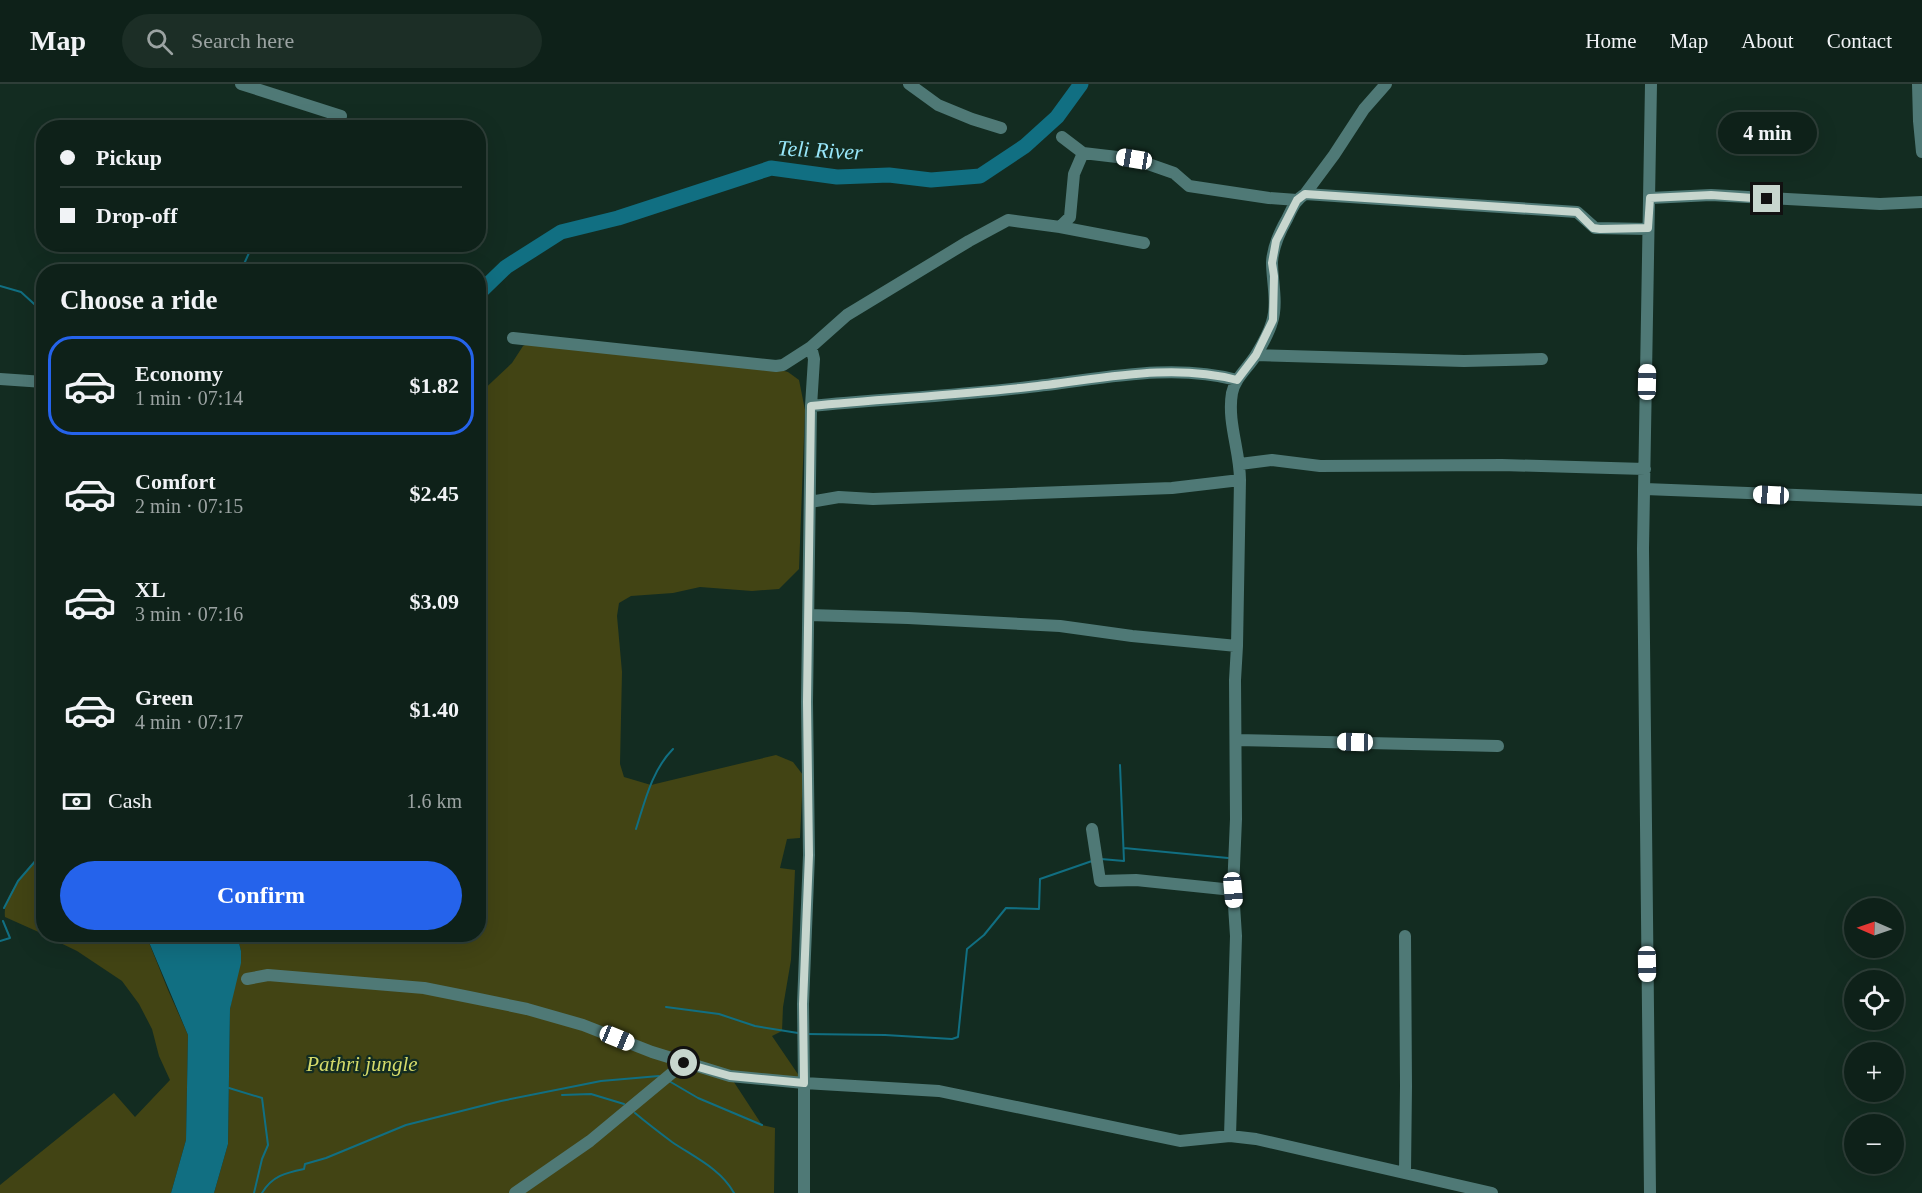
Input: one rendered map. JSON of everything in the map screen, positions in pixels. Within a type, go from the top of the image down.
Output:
[{"type":"street","points":[[241,84],[341,116]]},
{"type":"street","points":[[909,84],[938,105],[1001,128]]},
{"type":"street","points":[[1230,1136],[1236,936],[1233,890],[1240,480],[1240,464],[1233,433],[1232,393],[1237,380],[1256,355],[1273,320],[1272,263],[1276,241],[1301,197],[1334,155],[1364,109],[1386,84]]},
{"type":"street","points":[[1650,1193],[1643,549],[1651,84]]},
{"type":"street","points":[[1918,84],[1922,152]]},
{"type":"street","points":[[1062,137],[1083,153],[1134,159],[1174,173],[1189,186],[1196,188],[1269,198],[1301,197],[1577,212],[1593,228],[1648,228]]},
{"type":"street","points":[[1060,227],[1070,217],[1074,174],[1083,153]]},
{"type":"street","points":[[1650,198],[1711,195],[1880,204],[1922,202]]},
{"type":"street","points":[[513,338],[783,365],[811,347],[846,315],[1008,220],[1144,243]]},
{"type":"street","points":[[804,1193],[803,1004],[809,855],[807,702],[811,406],[814,359],[811,347]]},
{"type":"street","points":[[1256,355],[1464,361],[1542,359]]},
{"type":"street","points":[[811,406],[1029,387],[1097,377],[1143,374],[1216,375],[1237,380]]},
{"type":"street","points":[[0,380],[36,381]]},
{"type":"street","points":[[1240,464],[1272,460],[1320,466],[1502,465],[1645,469]]},
{"type":"street","points":[[810,502],[839,497],[873,499],[1172,488],[1240,480]]},
{"type":"street","points":[[1645,489],[1922,500]]},
{"type":"street","points":[[809,615],[1060,626],[1132,636],[1238,646]]},
{"type":"street","points":[[1236,740],[1498,746]]},
{"type":"street","points":[[1092,829],[1100,881],[1136,880],[1233,890]]},
{"type":"street","points":[[1405,936],[1405,1172]]},
{"type":"street","points":[[247,979],[268,975],[424,988],[527,1009],[583,1025],[684,1063],[730,1076],[939,1091],[1180,1141],[1230,1136],[1256,1139],[1492,1193]]},
{"type":"street","points":[[515,1193],[590,1141],[684,1063]]},
{"type":"green space","name":"Pathri jungle","points":[[539,338],[762,365],[788,372],[799,380],[805,410],[799,569],[779,589],[752,591],[700,587],[673,593],[631,596],[619,603],[617,616],[622,672],[620,764],[624,777],[651,785],[776,755],[793,762],[803,775],[800,838],[787,839],[780,868],[795,870],[791,960],[783,1007],[782,1031],[772,1036],[804,1083],[730,1076],[762,1125],[775,1128],[774,1193],[214,1193],[228,1144],[230,1009],[241,951],[239,942],[486,942],[486,387],[512,363],[523,346]]},
{"type":"green space","points":[[36,859],[36,931],[5,917],[8,899],[24,873]]},
{"type":"green space","points":[[58,942],[149,942],[188,1035],[186,1140],[171,1193],[0,1193],[0,1185],[114,1093],[135,1117],[170,1080],[159,1056],[152,1029],[139,1004],[122,981],[77,951]]},
{"type":"water","points":[[149,942],[239,942],[241,963],[230,1009],[228,1144],[214,1193],[171,1193],[186,1140],[188,1035]]},
{"type":"waterway","name":"Teli River","points":[[486,286],[506,267],[561,232],[618,218],[771,168],[837,177],[889,175],[931,180],[980,176],[1025,146],[1057,117],[1081,84]]},
{"type":"waterway","name":"Teli River","points":[[244,264],[249,252]]},
{"type":"waterway","name":"Teli River","points":[[0,286],[21,292],[36,306]]},
{"type":"waterway","points":[[636,829],[654,776],[673,749]]},
{"type":"waterway","points":[[1101,859],[1124,861],[1120,765]]},
{"type":"waterway","points":[[1124,848],[1228,858]]},
{"type":"waterway","points":[[4,908],[18,881],[36,860]]},
{"type":"waterway","points":[[806,1034],[952,1039],[958,1037],[967,949],[984,935],[1006,908],[1039,909],[1040,879],[1092,861]]},
{"type":"waterway","points":[[0,941],[10,938],[3,921]]},
{"type":"waterway","points":[[666,1007],[719,1014],[755,1026],[798,1033]]},
{"type":"waterway","points":[[262,1193],[275,1179],[304,1169],[305,1164],[326,1158],[406,1125],[501,1101],[601,1081],[659,1076]]},
{"type":"waterway","points":[[669,1081],[698,1098],[762,1125]]},
{"type":"waterway","points":[[229,1088],[262,1098],[268,1145],[262,1159],[254,1193]]},
{"type":"waterway","points":[[562,1095],[591,1094],[624,1104]]},
{"type":"waterway","points":[[635,1113],[672,1142],[714,1170],[734,1193]]},
{"type":"route","points":[[684,1063],[730,1076],[804,1083],[803,1004],[809,855],[807,702],[811,406],[1029,387],[1097,377],[1143,374],[1216,375],[1237,380],[1256,355],[1273,320],[1272,263],[1276,241],[1297,200],[1305,194],[1577,212],[1593,228],[1600,229],[1648,228],[1650,198],[1660,196],[1711,195],[1767,199]]}]
